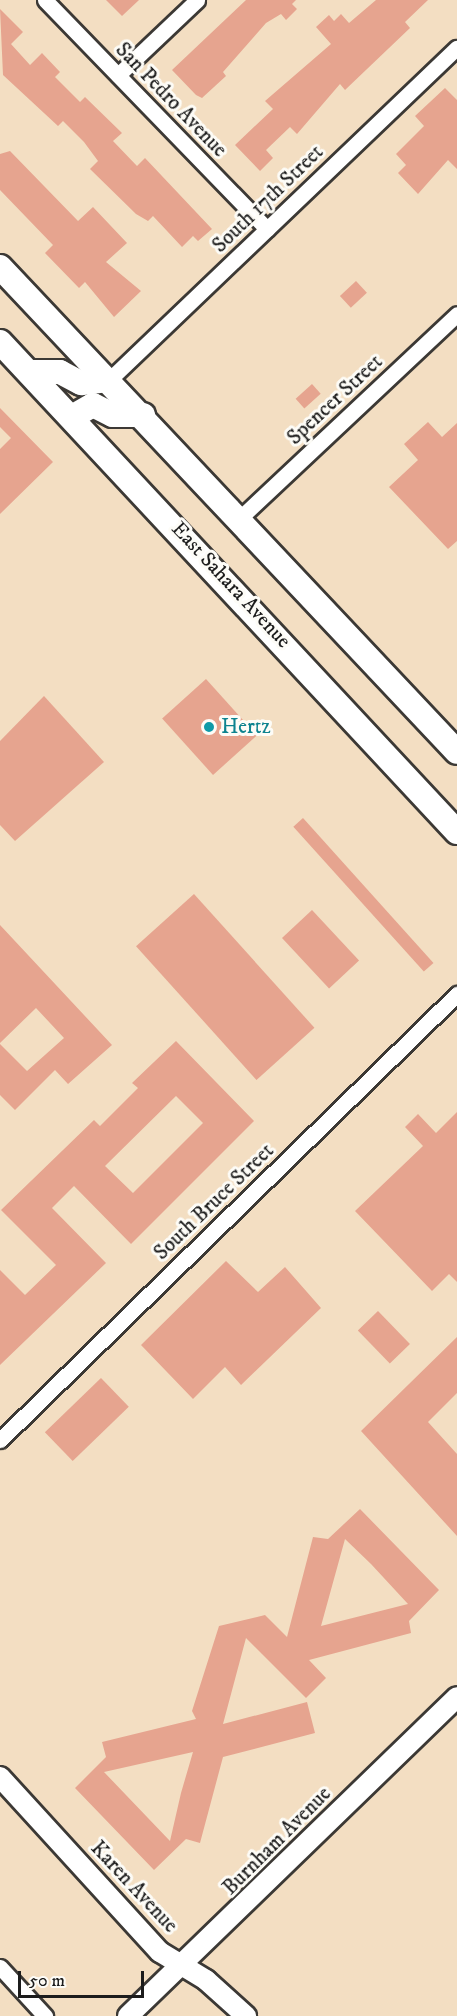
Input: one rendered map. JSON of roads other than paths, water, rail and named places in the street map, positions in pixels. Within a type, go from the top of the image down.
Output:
[{"type":"main road","points":[[0,267],[241,517],[457,752]]},
{"type":"main road","name":"East Sahara Avenue","points":[[0,342],[457,832]]},
{"type":"main road","points":[[29,372],[60,372],[81,383],[109,380]]},
{"type":"main road","points":[[72,417],[93,405],[114,415],[143,415]]},
{"type":"street","name":"San Pedro Avenue","points":[[45,0],[267,229]]},
{"type":"street","points":[[118,75],[196,0]]},
{"type":"street","name":"South 17th Street","points":[[109,380],[457,48]]},
{"type":"street","name":"Spencer Street","points":[[241,517],[457,314]]},
{"type":"street","name":"South Bruce Street","points":[[0,1440],[457,994]]},
{"type":"street","name":"Burnham Avenue","points":[[128,2016],[184,1966],[457,1697]]},
{"type":"street","name":"Karen Avenue","points":[[0,1777],[160,1952],[184,1966],[246,2016]]},
{"type":"street","points":[[0,1967],[45,2016]]},
{"type":"place","name":"Hertz","points":[[209,727]]}]
